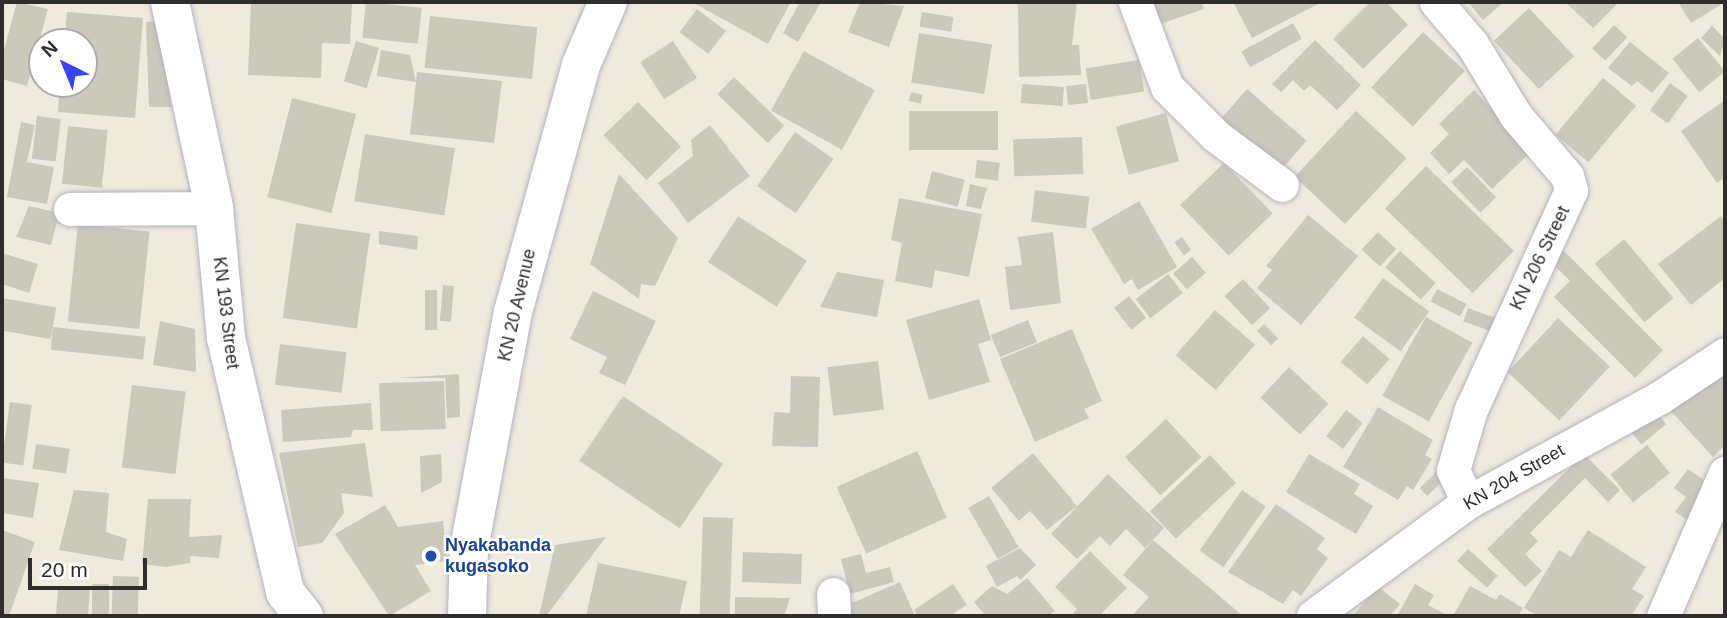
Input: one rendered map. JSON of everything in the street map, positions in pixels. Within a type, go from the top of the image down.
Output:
[{"type":"street","name":"KN 193 Street","points":[[170,2],[214,208],[226,338],[268,531],[285,592],[304,616]]},
{"type":"street","name":"KN 20 Avenue","points":[[467,616],[469,549],[513,312],[581,65],[608,2]]},
{"type":"street","points":[[1135,2],[1167,87],[1216,136],[1282,186]]},
{"type":"street","name":"KN 206 Street","points":[[1436,2],[1472,44],[1516,116],[1567,176],[1571,190],[1471,409],[1453,470],[1468,502]]},
{"type":"street","points":[[70,209],[214,208]]},
{"type":"street","name":"KN 204 Street","points":[[1313,616],[1468,502],[1659,398],[1725,354]]},
{"type":"street","points":[[1663,616],[1725,473]]},
{"type":"building","points":[[17,2],[48,9],[43,28],[28,28],[27,86],[2,79],[2,57]]},
{"type":"building","points":[[251,2],[352,2],[350,44],[322,43],[321,78],[248,75]]},
{"type":"building","points":[[366,2],[422,8],[418,44],[362,38]]},
{"type":"building","points":[[692,2],[791,2],[768,44]]},
{"type":"building","points":[[800,2],[821,2],[798,42],[783,33]]},
{"type":"building","points":[[860,2],[904,6],[889,47],[848,32]]},
{"type":"building","points":[[1018,2],[1077,2],[1072,45],[1079,45],[1081,75],[1019,77]]},
{"type":"building","points":[[1152,2],[1201,2],[1204,9],[1160,24]]},
{"type":"building","points":[[1233,2],[1322,2],[1252,38]]},
{"type":"building","points":[[1370,2],[1386,2],[1408,25],[1363,69],[1333,39]]},
{"type":"building","points":[[1468,2],[1504,2],[1483,20]]},
{"type":"building","points":[[1565,2],[1619,2],[1593,28]]},
{"type":"building","points":[[1678,2],[1725,2],[1691,23]]},
{"type":"building","points":[[1529,8],[1574,56],[1539,89],[1494,41]]},
{"type":"building","points":[[697,9],[726,31],[708,54],[680,32]]},
{"type":"building","points":[[67,12],[143,18],[135,118],[58,112],[59,98],[98,98],[98,28],[65,28]]},
{"type":"building","points":[[922,12],[954,17],[951,32],[920,27]]},
{"type":"building","points":[[430,16],[537,27],[532,79],[425,68]]},
{"type":"building","points":[[160,21],[170,55],[171,107],[149,107],[146,22]]},
{"type":"building","points":[[1293,23],[1302,39],[1250,67],[1241,52]]},
{"type":"building","points":[[1614,25],[1627,37],[1605,61],[1592,48]]},
{"type":"building","points":[[1712,26],[1725,39],[1720,56],[1701,38]]},
{"type":"building","points":[[1423,32],[1465,71],[1413,126],[1371,88]]},
{"type":"building","points":[[919,33],[992,45],[984,94],[911,82]]},
{"type":"building","points":[[1698,38],[1725,71],[1699,92],[1672,59]]},
{"type":"building","points":[[1315,40],[1361,85],[1337,110],[1310,85],[1304,91],[1293,80],[1281,92],[1272,84]]},
{"type":"building","points":[[356,41],[379,48],[367,88],[344,81]]},
{"type":"building","points":[[673,41],[697,78],[664,99],[640,62]]},
{"type":"building","points":[[1630,42],[1669,73],[1652,93],[1637,81],[1632,86],[1608,68]]},
{"type":"building","points":[[381,50],[410,55],[416,82],[377,76]]},
{"type":"building","points":[[804,51],[875,90],[842,150],[771,110]]},
{"type":"building","points":[[1139,60],[1144,92],[1091,100],[1086,68]]},
{"type":"building","points":[[417,72],[502,81],[494,143],[410,134]]},
{"type":"building","points":[[734,77],[784,126],[768,143],[717,94]]},
{"type":"building","points":[[1603,78],[1636,106],[1588,162],[1555,135]]},
{"type":"building","points":[[1670,83],[1688,96],[1668,123],[1650,111]]},
{"type":"building","points":[[1022,84],[1064,87],[1063,106],[1021,103]]},
{"type":"building","points":[[1086,84],[1088,103],[1068,105],[1066,86]]},
{"type":"building","points":[[1247,89],[1307,141],[1281,170],[1221,118]]},
{"type":"building","points":[[1474,90],[1532,151],[1492,189],[1464,160],[1449,174],[1430,153],[1449,134],[1439,124]]},
{"type":"building","points":[[911,92],[923,95],[920,104],[909,101]]},
{"type":"building","points":[[292,98],[356,114],[331,213],[267,197]]},
{"type":"building","points":[[1725,100],[1725,177],[1717,183],[1681,131]]},
{"type":"building","points":[[638,102],[681,147],[647,180],[603,135]]},
{"type":"building","points":[[909,111],[998,111],[998,150],[909,150]]},
{"type":"building","points":[[1356,111],[1406,158],[1345,224],[1295,177]]},
{"type":"building","points":[[1166,113],[1179,161],[1129,175],[1116,126]]},
{"type":"building","points":[[37,116],[61,119],[56,162],[32,159]]},
{"type":"building","points":[[21,122],[35,125],[27,162],[54,167],[47,204],[7,197]]},
{"type":"building","points":[[710,125],[750,176],[688,223],[658,183],[693,156],[691,140]]},
{"type":"building","points":[[68,126],[108,130],[102,188],[62,184]]},
{"type":"building","points":[[795,132],[834,159],[796,213],[757,186]]},
{"type":"building","points":[[365,134],[455,148],[444,215],[354,201]]},
{"type":"building","points":[[1082,137],[1083,174],[1014,176],[1013,139]]},
{"type":"building","points":[[977,160],[1000,163],[998,181],[975,178]]},
{"type":"building","points":[[1224,163],[1273,213],[1229,256],[1180,205]]},
{"type":"building","points":[[1426,166],[1514,251],[1473,293],[1385,208]]},
{"type":"building","points":[[1467,167],[1496,197],[1480,212],[1451,182]]},
{"type":"building","points":[[932,171],[965,180],[958,207],[925,198]]},
{"type":"building","points":[[619,174],[678,238],[655,286],[641,284],[639,299],[590,264]]},
{"type":"building","points":[[970,184],[987,188],[981,209],[966,206]]},
{"type":"building","points":[[1035,190],[1090,197],[1086,228],[1031,222]]},
{"type":"building","points":[[899,198],[982,214],[969,277],[935,270],[932,288],[895,281],[902,243],[891,240]]},
{"type":"building","points":[[1139,201],[1177,267],[1138,290],[1132,279],[1124,284],[1091,229]]},
{"type":"building","points":[[29,206],[59,213],[51,245],[16,237]]},
{"type":"building","points":[[1308,215],[1358,256],[1301,325],[1257,288],[1272,270],[1266,266]]},
{"type":"building","points":[[738,216],[807,261],[777,307],[708,262]]},
{"type":"building","points":[[1721,216],[1725,222],[1725,278],[1691,305],[1658,264]]},
{"type":"building","points":[[296,223],[370,233],[357,329],[283,318]]},
{"type":"building","points":[[78,224],[150,232],[139,329],[68,321]]},
{"type":"building","points":[[379,231],[418,236],[417,250],[379,244]]},
{"type":"building","points":[[1053,232],[1061,303],[1010,310],[1005,267],[1022,265],[1018,237]]},
{"type":"building","points":[[1378,232],[1396,249],[1380,267],[1362,250]]},
{"type":"building","points":[[1182,237],[1191,250],[1184,255],[1175,242]]},
{"type":"building","points":[[1624,239],[1673,298],[1644,322],[1595,263]]},
{"type":"building","points":[[1556,243],[1663,350],[1635,378],[1554,297],[1570,281],[1544,255]]},
{"type":"building","points":[[1400,251],[1436,283],[1421,299],[1385,267]]},
{"type":"building","points":[[2,253],[38,264],[29,293],[2,284]]},
{"type":"building","points":[[1192,257],[1206,273],[1187,289],[1173,273]]},
{"type":"building","points":[[837,272],[884,280],[877,317],[820,307]]},
{"type":"building","points":[[1168,274],[1183,293],[1150,318],[1136,299]]},
{"type":"building","points":[[1383,278],[1429,312],[1400,351],[1354,318]]},
{"type":"building","points":[[1243,279],[1270,308],[1252,325],[1225,296]]},
{"type":"building","points":[[443,285],[454,286],[451,322],[440,321]]},
{"type":"building","points":[[1437,289],[1466,304],[1460,316],[1431,301]]},
{"type":"building","points":[[425,290],[437,290],[437,330],[425,330]]},
{"type":"building","points":[[593,291],[656,321],[625,385],[599,373],[607,357],[570,339]]},
{"type":"building","points":[[1129,296],[1146,318],[1131,330],[1114,308]]},
{"type":"building","points":[[2,298],[56,308],[51,339],[2,330]]},
{"type":"building","points":[[979,299],[991,340],[978,344],[990,382],[929,400],[906,320]]},
{"type":"building","points":[[1468,308],[1499,319],[1494,332],[1463,321]]},
{"type":"building","points":[[1215,310],[1255,345],[1216,390],[1176,355]]},
{"type":"building","points":[[1426,317],[1472,343],[1429,421],[1382,396]]},
{"type":"building","points":[[1558,318],[1610,366],[1559,421],[1508,372]]},
{"type":"building","points":[[1028,320],[1037,342],[1000,357],[991,335]]},
{"type":"building","points":[[160,321],[195,329],[196,372],[153,365]]},
{"type":"building","points":[[1264,324],[1278,338],[1271,345],[1257,331]]},
{"type":"building","points":[[53,327],[145,337],[143,360],[51,350]]},
{"type":"building","points":[[1072,329],[1102,401],[1084,409],[1089,418],[1035,442],[1000,359]]},
{"type":"building","points":[[1363,336],[1389,359],[1367,385],[1341,362]]},
{"type":"building","points":[[280,344],[347,352],[342,393],[275,385]]},
{"type":"building","points":[[878,361],[884,410],[833,416],[827,367]]},
{"type":"building","points":[[1289,367],[1328,404],[1300,435],[1260,398]]},
{"type":"building","points":[[1719,367],[1725,373],[1725,445],[1713,457],[1671,411]]},
{"type":"building","points":[[459,374],[460,417],[447,418],[445,378],[399,378]]},
{"type":"building","points":[[791,376],[820,377],[818,447],[772,446],[774,412],[790,413]]},
{"type":"building","points":[[444,381],[446,429],[381,431],[379,383]]},
{"type":"building","points":[[132,385],[186,392],[175,474],[122,467]]},
{"type":"building","points":[[623,396],[723,464],[680,528],[579,461]]},
{"type":"building","points":[[10,402],[32,405],[23,465],[2,462]]},
{"type":"building","points":[[371,403],[373,430],[353,430],[351,437],[283,442],[281,410]]},
{"type":"building","points":[[1378,407],[1433,440],[1425,455],[1432,459],[1413,490],[1407,486],[1398,500],[1343,467]]},
{"type":"building","points":[[1653,408],[1666,424],[1641,444],[1628,428]]},
{"type":"building","points":[[1346,410],[1363,423],[1343,449],[1326,436]]},
{"type":"building","points":[[1166,419],[1201,457],[1161,495],[1125,457]]},
{"type":"building","points":[[365,443],[373,497],[341,493],[344,513],[322,543],[298,547],[279,453]]},
{"type":"building","points":[[36,444],[70,449],[66,473],[33,469]]},
{"type":"building","points":[[1647,445],[1670,473],[1633,503],[1610,475]]},
{"type":"building","points":[[917,451],[947,518],[866,553],[837,487]]},
{"type":"building","points":[[1033,453],[1077,506],[1047,530],[1030,511],[1019,521],[991,488]]},
{"type":"building","points":[[441,454],[442,482],[421,493],[420,456]]},
{"type":"building","points":[[1309,454],[1360,484],[1354,494],[1373,506],[1356,534],[1286,492]]},
{"type":"building","points":[[1584,454],[1620,490],[1608,502],[1585,478],[1530,533],[1538,541],[1525,554],[1542,571],[1525,587],[1487,549]]},
{"type":"building","points":[[1210,455],[1236,483],[1176,539],[1150,511]]},
{"type":"building","points":[[1688,469],[1715,488],[1690,522],[1675,512],[1686,497],[1674,488]]},
{"type":"building","points":[[1436,472],[1444,480],[1428,496],[1420,488]]},
{"type":"building","points":[[1108,474],[1164,528],[1145,548],[1126,529],[1110,546],[1100,536],[1077,559],[1051,534]]},
{"type":"building","points":[[2,478],[39,483],[33,518],[2,513]]},
{"type":"building","points":[[74,490],[109,493],[106,532],[127,539],[123,561],[59,550]]},
{"type":"building","points":[[1242,490],[1266,507],[1223,567],[1200,551]]},
{"type":"building","points":[[989,496],[1018,547],[998,559],[968,508]]},
{"type":"building","points":[[148,499],[191,499],[189,537],[222,535],[219,558],[190,556],[190,563],[166,567],[142,564]]},
{"type":"building","points":[[1276,504],[1325,538],[1317,549],[1328,558],[1301,596],[1293,590],[1283,604],[1228,572]]},
{"type":"building","points":[[385,505],[398,527],[443,521],[447,561],[415,565],[431,591],[389,616],[335,534]]},
{"type":"building","points":[[703,517],[733,518],[730,616],[700,616]]},
{"type":"building","points":[[2,530],[35,542],[9,616],[2,616]]},
{"type":"building","points":[[1588,530],[1646,567],[1632,589],[1644,596],[1631,616],[1538,616],[1524,608],[1559,550],[1571,557]]},
{"type":"building","points":[[606,537],[546,616],[539,616],[555,545]]},
{"type":"building","points":[[1153,540],[1243,616],[1132,616],[1149,597],[1123,575]]},
{"type":"building","points":[[1020,548],[1036,565],[1020,580],[1017,576],[997,587],[986,566]]},
{"type":"building","points":[[1468,549],[1498,576],[1487,588],[1457,561]]},
{"type":"building","points":[[1090,551],[1127,588],[1099,616],[1070,616],[1077,609],[1055,587]]},
{"type":"building","points":[[743,552],[802,554],[801,584],[742,582]]},
{"type":"building","points":[[861,554],[866,573],[890,567],[894,582],[850,594],[841,559]]},
{"type":"building","points":[[598,563],[687,581],[679,616],[586,616]]},
{"type":"building","points":[[113,576],[139,577],[138,616],[112,616]]},
{"type":"building","points":[[1027,578],[1055,611],[1048,616],[986,616],[974,602],[992,586],[1007,594]]},
{"type":"building","points":[[900,582],[915,616],[848,616],[843,607]]},
{"type":"building","points":[[92,584],[109,584],[109,616],[92,616]]},
{"type":"building","points":[[953,584],[967,605],[949,616],[918,616],[914,610]]},
{"type":"building","points":[[1415,584],[1434,595],[1428,605],[1449,616],[1397,616]]},
{"type":"building","points":[[1377,586],[1400,604],[1390,616],[1353,616]]},
{"type":"building","points":[[1470,586],[1496,600],[1500,594],[1523,608],[1518,616],[1453,616]]},
{"type":"building","points":[[90,587],[88,616],[56,616],[58,588]]},
{"type":"building","points":[[735,597],[790,598],[784,616],[735,616]]},
{"type":"place","name":"Nyakabanda kugasoko","points":[[431,556]]}]
